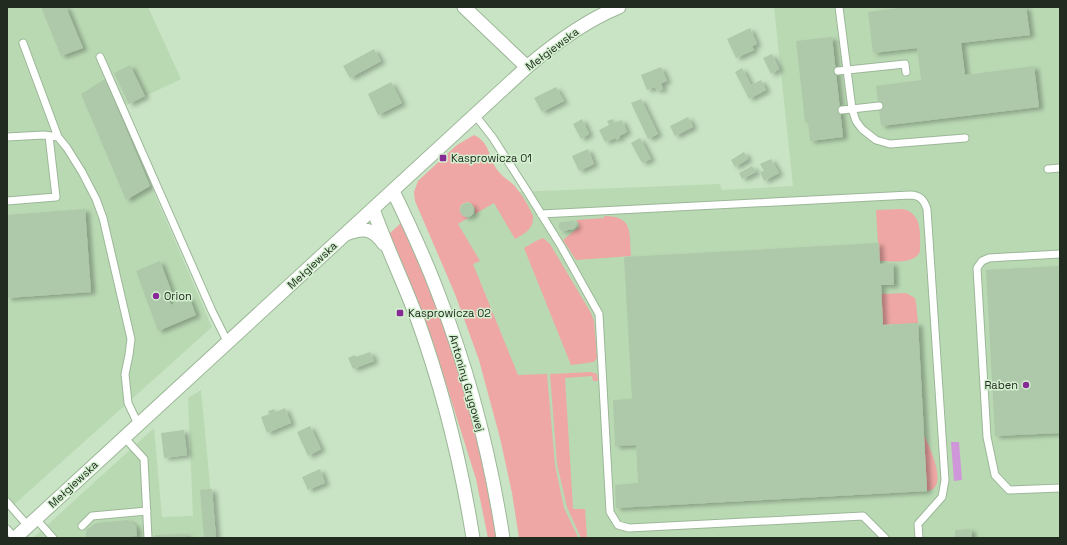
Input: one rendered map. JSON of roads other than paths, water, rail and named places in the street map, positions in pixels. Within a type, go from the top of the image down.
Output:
[{"type":"street","points":[[464,7],[527,68]]},
{"type":"street","name":"Mełgiewska","points":[[15,538],[527,68],[550,48],[575,30],[619,7]]},
{"type":"street","name":"Antoniny Grygowej","points":[[393,191],[438,293],[468,378],[489,463],[503,538]]},
{"type":"street","points":[[373,209],[417,318],[443,400],[464,484],[474,538]]},
{"type":"street","points":[[344,235],[360,230],[373,232],[380,237],[388,249]]},
{"type":"lane","points":[[839,7],[852,109],[856,121],[862,129],[876,140],[890,144],[965,138]]},
{"type":"lane","points":[[23,43],[58,137],[67,148],[82,172],[96,199],[103,218],[131,339],[130,355],[125,374],[128,403],[138,424]]},
{"type":"lane","points":[[100,57],[212,311],[228,343]]},
{"type":"lane","points":[[838,72],[905,64],[906,72]]},
{"type":"lane","points":[[842,110],[879,106]]},
{"type":"lane","points":[[474,116],[493,138],[541,214],[599,314],[610,512],[618,525],[629,528],[863,516],[885,538]]},
{"type":"lane","points":[[7,201],[56,197],[50,136]]},
{"type":"lane","points":[[7,137],[58,137]]},
{"type":"lane","points":[[1048,169],[1060,168]]},
{"type":"lane","points":[[541,214],[903,195],[916,195],[921,198],[925,202],[927,209],[945,480],[942,497],[918,524],[919,538]]},
{"type":"lane","points":[[1060,254],[1009,254],[989,258],[982,262],[978,268],[987,437],[995,475],[1009,490],[1060,488]]},
{"type":"lane","points":[[124,437],[144,459],[148,538]]},
{"type":"lane","points":[[7,502],[53,538]]},
{"type":"lane","points":[[82,526],[92,516],[146,512]]},
{"type":"lane","points":[[7,529],[15,538]]},
{"type":"place","name":"Kasprowicza 01","points":[[443,158]]},
{"type":"place","name":"Orion","points":[[156,296]]},
{"type":"place","name":"Kasprowicza 02","points":[[400,313]]},
{"type":"place","name":"Raben","points":[[1026,385]]}]
